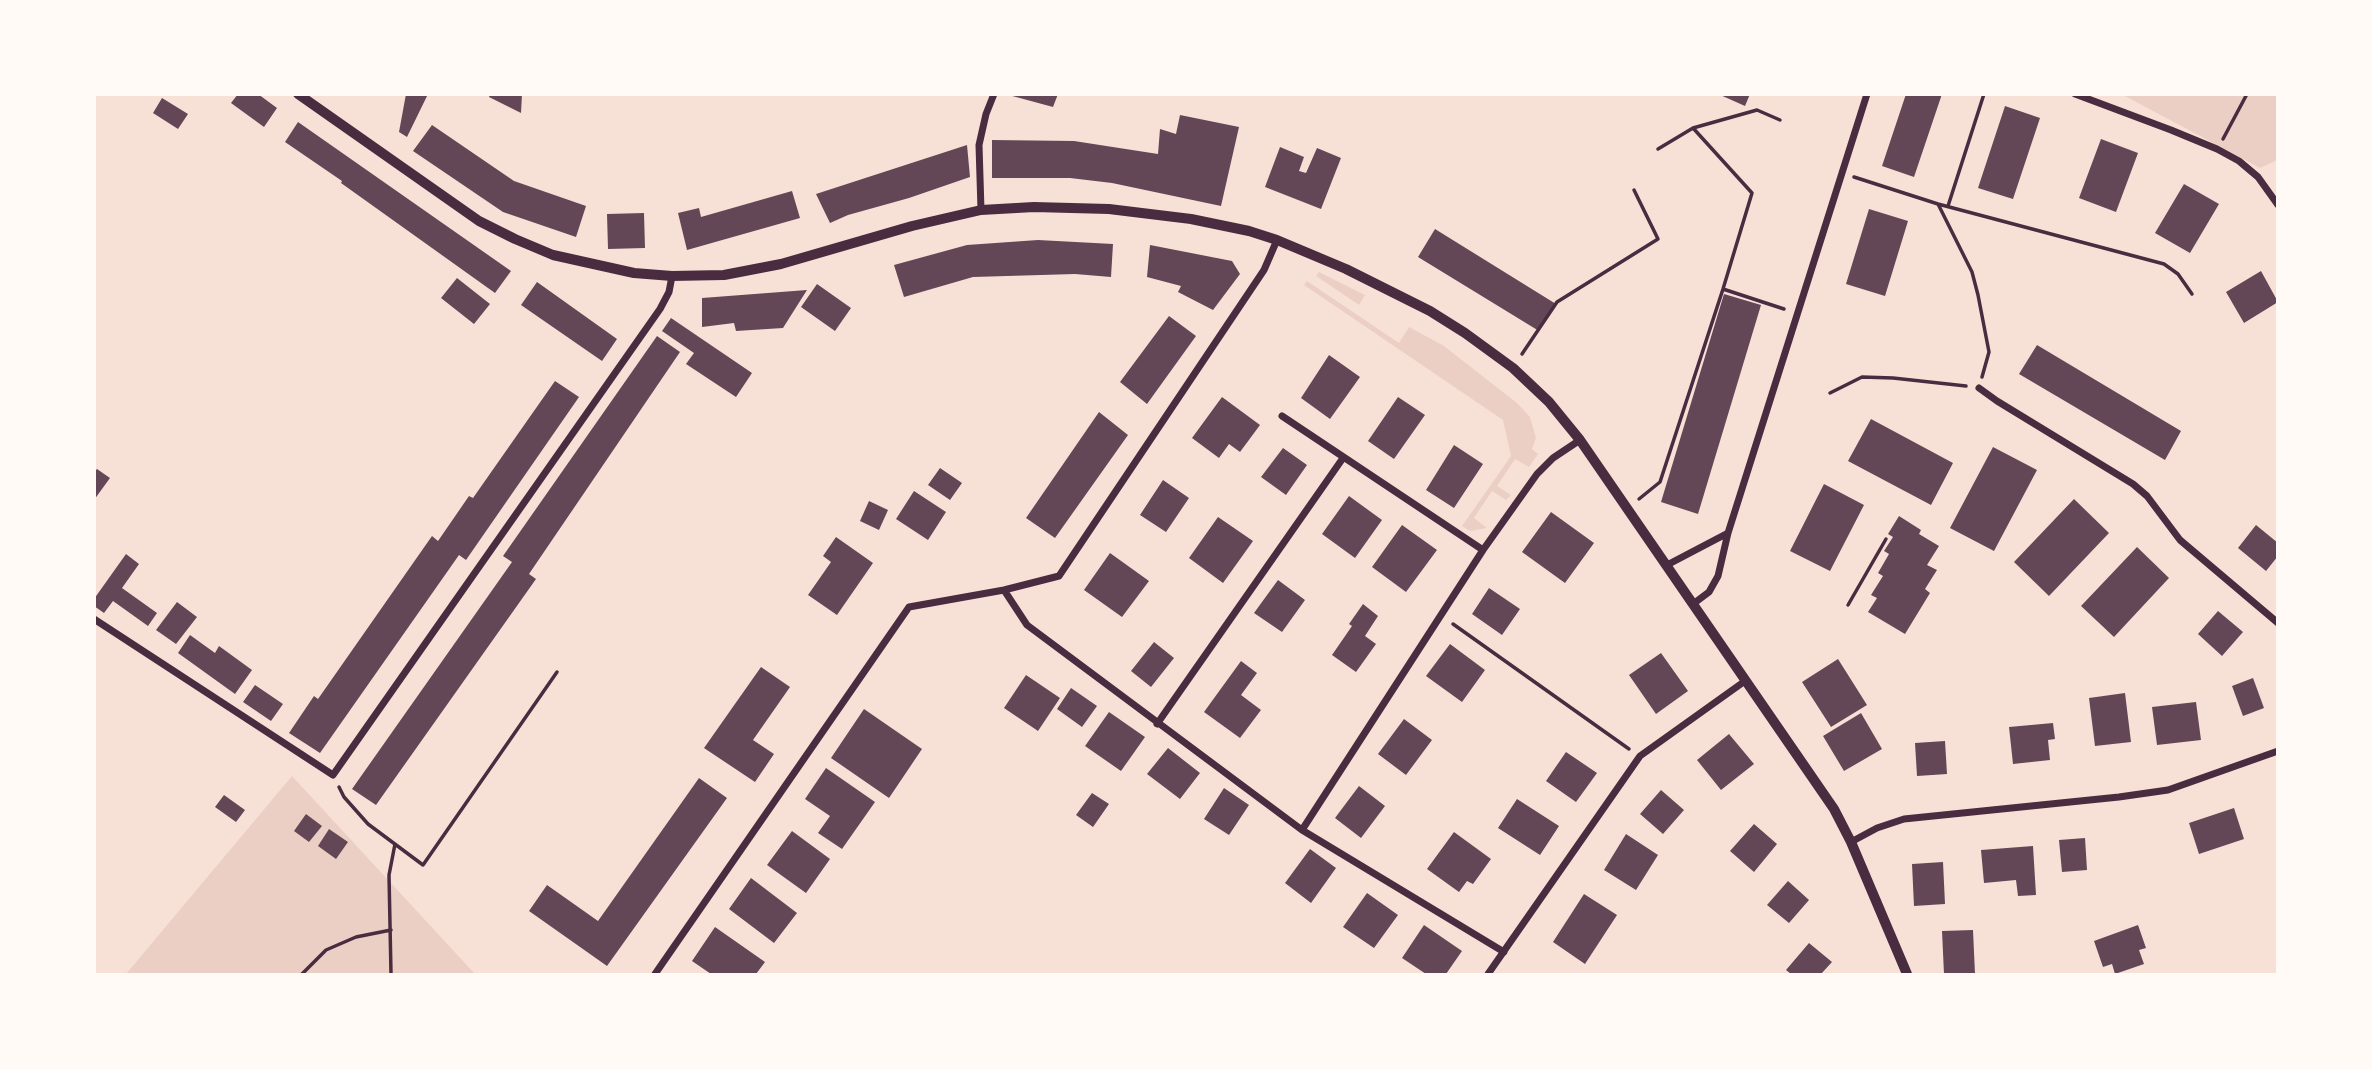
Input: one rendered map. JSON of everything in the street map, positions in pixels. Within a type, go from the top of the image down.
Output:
[{"type":"street","points":[[298,94],[479,221],[514,239],[564,258],[634,273],[672,276],[724,275],[781,264],[912,226],[981,210],[1034,207],[1109,209],[1191,219],[1249,230],[1357,275],[1430,311],[1465,332],[1513,368],[1549,402],[1580,440],[1834,810],[1851,842],[1907,975]]},
{"type":"street","points":[[981,210],[979,145],[993,94]]},
{"type":"street","points":[[1693,604],[1709,592],[1718,576],[1728,533],[1867,94]]},
{"type":"street","points":[[2075,94],[2217,149],[2239,161],[2258,177],[2277,205]]},
{"type":"street","points":[[654,975],[909,607],[1004,590],[1059,576],[1264,270],[1277,240]]},
{"type":"street","points":[[94,619],[333,775],[660,309],[669,292],[672,276]]},
{"type":"street","points":[[1979,388],[2133,484],[2147,496],[2180,540],[2277,623]]},
{"type":"street","points":[[1282,416],[1483,550]]},
{"type":"street","points":[[1302,830],[1440,615],[1537,474],[1553,458],[1580,440]]},
{"type":"street","points":[[1157,724],[1343,458]]},
{"type":"street","points":[[1667,565],[1728,533]]},
{"type":"street","points":[[1004,590],[1027,625],[1302,830],[1504,952]]},
{"type":"street","points":[[1488,975],[1640,756],[1745,681]]},
{"type":"street","points":[[1851,842],[1877,828],[1904,819],[2168,790],[2277,751]]},
{"type":"path","points":[[1948,206],[1984,94]]},
{"type":"path","points":[[2231,123],[2247,94]]},
{"type":"path","points":[[1658,149],[1693,128],[1757,110],[1780,120]]},
{"type":"path","points":[[1645,494],[1660,482],[1752,193],[1693,128]]},
{"type":"path","points":[[1842,174],[1938,204],[2164,264],[2178,274],[2192,294]]},
{"type":"path","points":[[1513,368],[1557,302],[1658,239],[1634,190]]},
{"type":"path","points":[[1830,393],[1863,377],[1979,388],[1989,352],[1978,295],[1972,272],[1938,204]]},
{"type":"path","points":[[1723,289],[1778,307]]},
{"type":"path","points":[[1848,605],[1886,540]]},
{"type":"path","points":[[1440,615],[1640,756]]},
{"type":"path","points":[[333,775],[344,797],[368,824],[423,865],[557,672]]},
{"type":"path","points":[[391,975],[389,874],[395,844]]},
{"type":"path","points":[[303,975],[326,950],[356,937],[390,929]]},
{"type":"shaded area","points":[[2123,95],[2277,95],[2277,160],[2260,168]]},
{"type":"shaded area","points":[[1319,272],[1365,295],[1359,305],[1316,276]]},
{"type":"shaded area","points":[[1307,281],[1399,343],[1409,327],[1444,346],[1517,403],[1530,417],[1536,438],[1532,449],[1538,454],[1529,467],[1515,459],[1497,486],[1511,495],[1506,500],[1492,491],[1474,518],[1487,528],[1470,531],[1462,526],[1511,456],[1503,420],[1304,285]]},
{"type":"shaded area","points":[[292,776],[475,974],[126,974]]},
{"type":"building","points":[[238,94],[258,94],[277,108],[264,127],[231,103]]},
{"type":"building","points":[[406,94],[428,94],[407,137],[399,132]]},
{"type":"building","points":[[490,94],[522,94],[521,113],[489,97]]},
{"type":"building","points":[[1005,94],[1058,94],[1053,107]]},
{"type":"building","points":[[1718,94],[1750,94],[1745,106]]},
{"type":"building","points":[[1906,94],[1942,94],[1914,177],[1882,166]]},
{"type":"building","points":[[162,98],[188,114],[178,129],[153,113]]},
{"type":"building","points":[[2005,106],[2040,118],[2013,199],[1978,188]]},
{"type":"building","points":[[1180,115],[1239,127],[1221,206],[1112,183],[1070,178],[992,178],[992,140],[1074,141],[1158,154],[1160,129],[1176,134]]},
{"type":"building","points":[[298,122],[511,271],[495,293],[285,142]]},
{"type":"building","points":[[432,125],[514,181],[586,206],[576,237],[503,212],[413,151]]},
{"type":"building","points":[[2101,139],[2138,153],[2116,212],[2079,198]]},
{"type":"building","points":[[967,145],[970,177],[909,198],[848,215],[830,223],[816,194]]},
{"type":"building","points":[[1280,147],[1304,157],[1299,171],[1306,173],[1317,148],[1341,158],[1321,209],[1265,187]]},
{"type":"building","points":[[2184,184],[2219,204],[2190,253],[2155,233]]},
{"type":"building","points":[[792,191],[800,218],[687,250],[678,213],[699,208],[701,217]]},
{"type":"building","points":[[1869,209],[1908,221],[1885,296],[1846,284]]},
{"type":"building","points":[[644,213],[645,248],[608,249],[607,214]]},
{"type":"building","points":[[1435,229],[1556,304],[1539,331],[1418,257]]},
{"type":"building","points":[[1038,240],[1113,244],[1111,277],[1075,274],[973,277],[904,297],[894,265],[967,245]]},
{"type":"building","points":[[1150,245],[1232,261],[1240,274],[1213,310],[1178,292],[1181,286],[1147,277]]},
{"type":"building","points":[[2261,271],[2278,302],[2244,323],[2226,292]]},
{"type":"building","points":[[457,278],[490,304],[474,324],[441,298]]},
{"type":"building","points":[[537,282],[617,339],[602,361],[521,305]]},
{"type":"building","points":[[817,284],[851,308],[835,331],[801,307]]},
{"type":"building","points":[[807,290],[783,328],[736,331],[734,323],[702,327],[702,298]]},
{"type":"building","points":[[1724,294],[1761,305],[1698,514],[1661,502]]},
{"type":"building","points":[[1169,316],[1196,336],[1147,404],[1120,382]]},
{"type":"building","points":[[671,318],[752,373],[736,397],[686,364],[694,353],[662,331]]},
{"type":"building","points":[[657,336],[680,352],[529,574],[536,579],[376,805],[352,789],[512,562],[503,556]]},
{"type":"building","points":[[2037,345],[2181,431],[2165,460],[2019,374]]},
{"type":"building","points":[[1329,355],[1360,377],[1330,419],[1301,398]]},
{"type":"building","points":[[555,381],[579,397],[466,560],[459,555],[320,753],[289,733],[314,696],[318,699],[432,536],[438,541],[469,496],[473,498]]},
{"type":"building","points":[[1222,397],[1260,425],[1240,452],[1229,444],[1219,458],[1192,438]]},
{"type":"building","points":[[1398,397],[1425,415],[1394,459],[1368,441]]},
{"type":"building","points":[[1099,412],[1128,435],[1055,538],[1026,518]]},
{"type":"building","points":[[1871,419],[1953,463],[1931,505],[1848,461]]},
{"type":"building","points":[[1454,445],[1483,464],[1454,508],[1426,490]]},
{"type":"building","points":[[1993,447],[2037,470],[1994,551],[1950,528]]},
{"type":"building","points":[[1283,448],[1307,465],[1286,495],[1261,477]]},
{"type":"building","points":[[940,468],[962,483],[950,500],[928,485]]},
{"type":"building","points":[[97,469],[110,478],[94,500],[94,472]]},
{"type":"building","points":[[1163,480],[1189,498],[1166,532],[1140,515]]},
{"type":"building","points":[[1824,484],[1864,505],[1830,571],[1790,551]]},
{"type":"building","points":[[914,491],[946,512],[928,540],[896,519]]},
{"type":"building","points":[[1349,496],[1382,520],[1355,558],[1322,534]]},
{"type":"building","points":[[2074,499],[2109,533],[2049,596],[2014,562]]},
{"type":"building","points":[[869,501],[888,510],[879,530],[860,521]]},
{"type":"building","points":[[1551,512],[1594,543],[1565,583],[1522,552]]},
{"type":"building","points":[[1899,516],[1921,530],[1919,534],[1939,546],[1927,565],[1937,570],[1925,589],[1930,593],[1905,634],[1868,612],[1877,598],[1871,595],[1883,576],[1878,573],[1889,554],[1884,551],[1893,537],[1888,534]]},
{"type":"building","points":[[1218,517],[1253,541],[1223,583],[1189,558]]},
{"type":"building","points":[[1402,525],[1437,550],[1406,592],[1372,567]]},
{"type":"building","points":[[2256,525],[2278,543],[2278,556],[2266,571],[2238,548]]},
{"type":"building","points":[[836,537],[873,563],[837,615],[808,595],[831,562],[823,556]]},
{"type":"building","points":[[2137,547],[2169,578],[2114,637],[2081,606]]},
{"type":"building","points":[[1110,553],[1149,581],[1122,617],[1084,590]]},
{"type":"building","points":[[126,554],[139,564],[122,588],[157,613],[148,626],[113,601],[104,613],[94,606],[94,599]]},
{"type":"building","points":[[1278,580],[1305,600],[1282,632],[1254,613]]},
{"type":"building","points":[[1489,588],[1520,609],[1502,635],[1472,614]]},
{"type":"building","points":[[177,602],[197,617],[176,644],[156,630]]},
{"type":"building","points":[[1363,604],[1378,616],[1365,636],[1376,644],[1356,672],[1332,655]]},
{"type":"building","points":[[2218,611],[2243,632],[2222,656],[2198,634]]},
{"type":"building","points":[[190,635],[215,653],[219,646],[252,670],[235,694],[178,653]]},
{"type":"building","points":[[1154,642],[1174,658],[1151,687],[1131,671]]},
{"type":"building","points":[[1450,644],[1485,670],[1462,702],[1426,676]]},
{"type":"building","points":[[1661,653],[1688,691],[1656,714],[1629,675]]},
{"type":"building","points":[[1838,659],[1867,705],[1831,727],[1802,682]]},
{"type":"building","points":[[1241,661],[1257,673],[1241,695],[1261,710],[1240,738],[1204,712]]},
{"type":"building","points":[[761,667],[790,687],[753,740],[774,754],[755,782],[704,748]]},
{"type":"building","points":[[1026,675],[1060,698],[1038,731],[1004,708]]},
{"type":"building","points":[[2253,678],[2264,708],[2243,716],[2232,686]]},
{"type":"building","points":[[255,685],[283,704],[271,721],[243,702]]},
{"type":"building","points":[[1071,688],[1097,706],[1082,727],[1057,709]]},
{"type":"building","points":[[2125,693],[2131,742],[2095,746],[2089,698]]},
{"type":"building","points":[[2196,702],[2201,740],[2157,745],[2152,707]]},
{"type":"building","points":[[864,709],[922,749],[889,798],[831,758]]},
{"type":"building","points":[[1109,712],[1145,737],[1121,771],[1085,746]]},
{"type":"building","points":[[1861,713],[1882,749],[1844,771],[1823,736]]},
{"type":"building","points":[[1404,719],[1432,740],[1406,775],[1378,754]]},
{"type":"building","points":[[2053,723],[2055,739],[2048,740],[2050,760],[2013,764],[2009,727]]},
{"type":"building","points":[[1729,734],[1754,764],[1721,790],[1697,760]]},
{"type":"building","points":[[1945,741],[1947,774],[1917,776],[1915,743]]},
{"type":"building","points":[[1168,748],[1200,773],[1180,799],[1147,774]]},
{"type":"building","points":[[1566,752],[1597,773],[1576,802],[1546,781]]},
{"type":"building","points":[[826,768],[875,802],[842,849],[818,833],[830,816],[805,799]]},
{"type":"building","points":[[699,778],[727,798],[607,966],[529,911],[547,885],[598,921]]},
{"type":"building","points":[[1359,786],[1385,806],[1361,838],[1335,818]]},
{"type":"building","points":[[1224,788],[1249,805],[1229,835],[1204,819]]},
{"type":"building","points":[[1661,790],[1684,810],[1663,834],[1640,814]]},
{"type":"building","points":[[1092,793],[1109,804],[1093,827],[1076,815]]},
{"type":"building","points":[[224,795],[245,810],[236,822],[215,807]]},
{"type":"building","points":[[1517,799],[1559,826],[1540,855],[1498,828]]},
{"type":"building","points":[[2234,808],[2244,839],[2199,854],[2189,823]]},
{"type":"building","points":[[306,814],[322,826],[309,842],[294,831]]},
{"type":"building","points":[[1754,824],[1777,844],[1754,872],[1730,851]]},
{"type":"building","points":[[329,829],[348,842],[336,859],[318,846]]},
{"type":"building","points":[[792,831],[830,859],[806,893],[767,865]]},
{"type":"building","points":[[1454,832],[1491,859],[1473,884],[1467,881],[1459,892],[1427,869]]},
{"type":"building","points":[[1626,834],[1658,855],[1636,890],[1604,870]]},
{"type":"building","points":[[2085,838],[2087,870],[2062,872],[2059,840]]},
{"type":"building","points":[[2033,846],[2036,895],[2018,896],[2016,880],[1984,883],[1981,850]]},
{"type":"building","points":[[1310,849],[1336,868],[1311,903],[1285,883]]},
{"type":"building","points":[[1943,862],[1945,904],[1914,906],[1912,864]]},
{"type":"building","points":[[751,878],[797,913],[774,943],[729,909]]},
{"type":"building","points":[[1788,881],[1809,900],[1789,923],[1767,905]]},
{"type":"building","points":[[1367,893],[1398,915],[1374,948],[1343,927]]},
{"type":"building","points":[[1584,894],[1617,915],[1585,964],[1553,942]]},
{"type":"building","points":[[1424,925],[1462,951],[1446,974],[1426,974],[1402,958]]},
{"type":"building","points":[[2138,925],[2146,948],[2139,950],[2144,964],[2115,974],[2112,964],[2103,967],[2094,941]]},
{"type":"building","points":[[715,927],[765,962],[756,974],[711,974],[692,961]]},
{"type":"building","points":[[1973,930],[1975,974],[1944,974],[1942,931]]},
{"type":"building","points":[[1809,943],[1832,962],[1821,974],[1791,974],[1786,970]]}]
